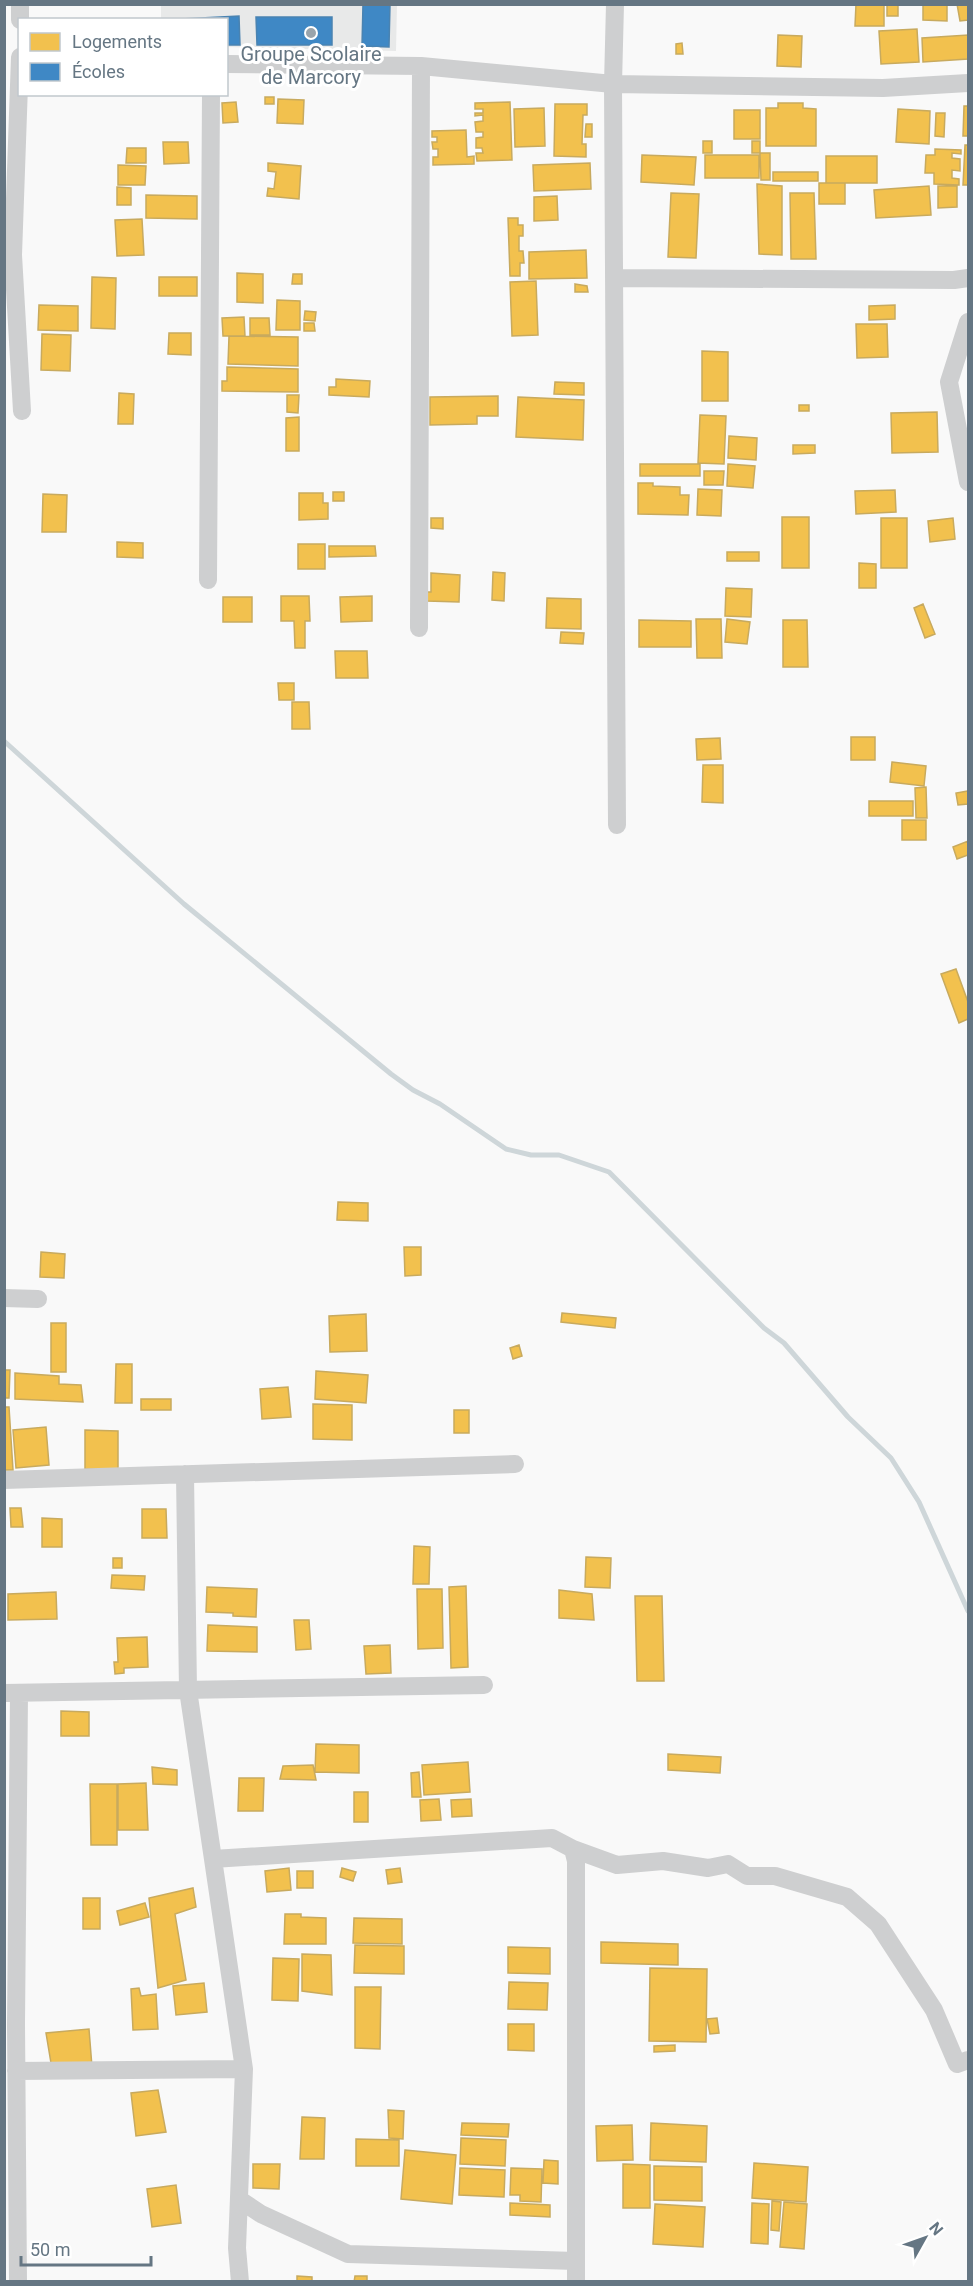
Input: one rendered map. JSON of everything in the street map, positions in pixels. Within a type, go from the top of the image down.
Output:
[{"type":"street","points":[[615,4],[613,84],[617,825]]},
{"type":"street","points":[[228,64],[421,66],[613,84],[883,88],[969,83]]},
{"type":"street","points":[[419,628],[421,66]]},
{"type":"street","points":[[18,90],[8,255],[22,411]]},
{"type":"street","points":[[208,580],[211,96]]},
{"type":"street","points":[[615,278],[969,278]]},
{"type":"street","points":[[969,322],[949,382],[969,482]]},
{"type":"street","points":[[4,1298],[38,1299]]},
{"type":"street","points":[[4,1480],[515,1464]]},
{"type":"street","points":[[185,1474],[188,1690],[244,2069],[237,2248],[240,2282]]},
{"type":"street","points":[[18,2282],[16,2071],[10,2024],[12,1693],[484,1685]]},
{"type":"street","points":[[213,1859],[552,1838],[573,1849],[617,1865],[663,1861],[708,1868],[728,1864],[747,1876],[775,1876],[847,1898],[878,1924],[934,2010],[957,2064],[969,2060]]},
{"type":"street","points":[[573,1849],[576,1861],[576,2282]]},
{"type":"street","points":[[16,2071],[244,2069]]},
{"type":"street","points":[[240,2200],[261,2214],[348,2254],[576,2262]]},
{"type":"shaded area","name":"Groupe Scolaire de Marcory","points":[[161,5],[397,5],[396,51],[228,47],[228,18],[161,18]]},
{"type":"building: Logements","points":[[856,4],[884,4],[884,26],[855,26]]},
{"type":"building: Logements","points":[[887,4],[898,4],[898,16],[887,16]]},
{"type":"building: Logements","points":[[923,4],[947,4],[947,21],[923,20]]},
{"type":"building: Logements","points":[[957,4],[968,4],[968,20],[960,21]]},
{"type":"building: Logements","points":[[917,29],[919,62],[881,64],[879,31]]},
{"type":"building: Logements","points":[[778,35],[802,36],[801,67],[777,66]]},
{"type":"building: Logements","points":[[968,35],[968,59],[923,62],[922,38]]},
{"type":"building: Logements","points":[[682,43],[683,54],[676,54],[676,44]]},
{"type":"building: Logements","points":[[265,97],[274,97],[274,104],[265,104]]},
{"type":"building: Logements","points":[[278,99],[304,100],[303,124],[277,123]]},
{"type":"building: Logements","points":[[236,102],[238,122],[223,123],[222,103]]},
{"type":"building: Logements","points":[[510,102],[512,160],[477,161],[476,153],[483,153],[482,148],[476,148],[476,138],[483,137],[483,132],[476,132],[475,122],[483,121],[483,115],[475,116],[475,113],[483,113],[483,109],[475,109],[475,103]]},
{"type":"building: Logements","points":[[778,103],[803,103],[803,108],[816,109],[816,146],[766,146],[766,108],[778,108]]},
{"type":"building: Logements","points":[[555,104],[587,104],[587,115],[583,115],[582,144],[586,144],[586,157],[554,156]]},
{"type":"building: Logements","points":[[964,106],[968,106],[968,136],[963,136]]},
{"type":"building: Logements","points":[[544,108],[545,146],[515,147],[514,109]]},
{"type":"building: Logements","points":[[898,109],[930,111],[929,144],[896,142]]},
{"type":"building: Logements","points":[[734,110],[760,110],[760,139],[734,139]]},
{"type":"building: Logements","points":[[936,113],[945,113],[944,137],[935,136]]},
{"type":"building: Logements","points":[[586,124],[592,124],[592,137],[585,137]]},
{"type":"building: Logements","points":[[466,130],[467,157],[474,156],[474,164],[433,165],[433,157],[438,157],[438,149],[433,149],[432,142],[437,142],[437,137],[432,137],[432,131]]},
{"type":"building: Logements","points":[[703,141],[712,141],[712,153],[703,153]]},
{"type":"building: Logements","points":[[752,141],[760,141],[760,153],[752,153]]},
{"type":"building: Logements","points":[[163,142],[188,142],[189,163],[164,164]]},
{"type":"building: Logements","points":[[965,145],[968,145],[968,185],[963,185]]},
{"type":"building: Logements","points":[[127,148],[146,148],[146,163],[126,163]]},
{"type":"building: Logements","points":[[935,149],[961,150],[961,154],[952,153],[952,158],[960,159],[960,171],[952,170],[952,178],[959,179],[959,185],[934,184],[934,173],[925,173],[926,155],[935,155]]},
{"type":"building: Logements","points":[[760,153],[770,153],[770,180],[761,180]]},
{"type":"building: Logements","points":[[642,155],[696,157],[694,185],[641,182]]},
{"type":"building: Logements","points":[[705,155],[759,155],[759,178],[705,178]]},
{"type":"building: Logements","points":[[826,156],[877,156],[877,183],[826,183]]},
{"type":"building: Logements","points":[[268,163],[301,166],[299,199],[267,196],[268,188],[274,189],[276,172],[268,171]]},
{"type":"building: Logements","points":[[590,163],[591,189],[534,191],[533,165]]},
{"type":"building: Logements","points":[[118,165],[146,166],[145,185],[118,185]]},
{"type":"building: Logements","points":[[773,172],[818,172],[818,181],[773,181]]},
{"type":"building: Logements","points":[[819,183],[845,183],[845,204],[819,204]]},
{"type":"building: Logements","points":[[757,184],[782,186],[782,255],[759,254]]},
{"type":"building: Logements","points":[[929,186],[931,215],[876,218],[874,190]]},
{"type":"building: Logements","points":[[938,186],[957,186],[957,207],[938,208]]},
{"type":"building: Logements","points":[[117,187],[131,188],[131,205],[117,205]]},
{"type":"building: Logements","points":[[671,193],[699,194],[696,258],[668,257]]},
{"type":"building: Logements","points":[[790,193],[814,193],[816,259],[791,259]]},
{"type":"building: Logements","points":[[146,195],[197,196],[197,219],[146,218]]},
{"type":"building: Logements","points":[[557,196],[558,220],[534,221],[534,197]]},
{"type":"building: Logements","points":[[508,218],[518,218],[518,225],[523,225],[523,236],[519,236],[519,251],[523,251],[524,263],[520,263],[520,276],[510,276]]},
{"type":"building: Logements","points":[[142,219],[144,255],[117,256],[115,220]]},
{"type":"building: Logements","points":[[586,250],[587,278],[529,279],[529,252]]},
{"type":"building: Logements","points":[[237,273],[263,274],[263,303],[237,302]]},
{"type":"building: Logements","points":[[293,274],[302,274],[302,284],[292,284]]},
{"type":"building: Logements","points":[[92,277],[116,278],[115,329],[91,328]]},
{"type":"building: Logements","points":[[159,277],[197,277],[197,296],[159,296]]},
{"type":"building: Logements","points":[[536,281],[538,335],[512,336],[510,282]]},
{"type":"building: Logements","points":[[575,284],[587,286],[588,292],[575,292]]},
{"type":"building: Logements","points":[[277,300],[300,301],[300,330],[276,330]]},
{"type":"building: Logements","points":[[39,305],[78,306],[78,331],[38,330]]},
{"type":"building: Logements","points":[[895,305],[895,319],[869,320],[869,306]]},
{"type":"building: Logements","points":[[305,311],[316,312],[315,321],[304,320]]},
{"type":"building: Logements","points":[[244,317],[245,336],[223,336],[222,318]]},
{"type":"building: Logements","points":[[250,318],[269,318],[270,335],[250,335]]},
{"type":"building: Logements","points":[[304,323],[314,323],[315,331],[304,331]]},
{"type":"building: Logements","points":[[856,324],[887,324],[888,357],[857,358]]},
{"type":"building: Logements","points":[[169,333],[191,333],[191,355],[168,354]]},
{"type":"building: Logements","points":[[42,334],[71,335],[70,371],[41,370]]},
{"type":"building: Logements","points":[[229,336],[298,337],[298,366],[228,364]]},
{"type":"building: Logements","points":[[702,351],[728,352],[728,401],[702,401]]},
{"type":"building: Logements","points":[[227,367],[298,369],[298,392],[222,391],[222,381],[227,381]]},
{"type":"building: Logements","points":[[336,379],[370,381],[369,397],[329,395],[329,387],[336,387]]},
{"type":"building: Logements","points":[[555,382],[584,383],[584,395],[554,394]]},
{"type":"building: Logements","points":[[119,393],[134,394],[133,424],[118,424]]},
{"type":"building: Logements","points":[[287,395],[299,395],[298,413],[287,412]]},
{"type":"building: Logements","points":[[498,396],[498,416],[477,416],[477,424],[430,425],[430,397]]},
{"type":"building: Logements","points":[[518,397],[584,400],[583,440],[516,437]]},
{"type":"building: Logements","points":[[799,405],[809,405],[809,411],[799,411]]},
{"type":"building: Logements","points":[[937,412],[938,452],[892,453],[891,413]]},
{"type":"building: Logements","points":[[700,415],[726,416],[724,464],[698,463]]},
{"type":"building: Logements","points":[[299,417],[299,451],[286,451],[286,418]]},
{"type":"building: Logements","points":[[729,436],[757,438],[756,460],[728,458]]},
{"type":"building: Logements","points":[[793,445],[815,445],[815,453],[793,454]]},
{"type":"building: Logements","points":[[640,464],[700,464],[700,476],[640,476]]},
{"type":"building: Logements","points":[[728,464],[755,466],[753,488],[727,486]]},
{"type":"building: Logements","points":[[704,471],[724,471],[723,485],[704,485]]},
{"type":"building: Logements","points":[[638,483],[680,487],[680,495],[689,495],[688,515],[638,514]]},
{"type":"building: Logements","points":[[698,489],[722,490],[721,516],[697,515]]},
{"type":"building: Logements","points":[[895,490],[896,512],[856,514],[855,491]]},
{"type":"building: Logements","points":[[333,492],[344,492],[344,501],[333,501]]},
{"type":"building: Logements","points":[[299,493],[323,493],[323,503],[328,503],[328,519],[299,520]]},
{"type":"building: Logements","points":[[43,494],[67,495],[66,532],[42,532]]},
{"type":"building: Logements","points":[[782,517],[809,517],[809,568],[782,568]]},
{"type":"building: Logements","points":[[431,518],[443,518],[443,529],[431,528]]},
{"type":"building: Logements","points":[[881,518],[907,518],[907,568],[881,568]]},
{"type":"building: Logements","points":[[953,518],[955,539],[930,542],[928,521]]},
{"type":"building: Logements","points":[[117,542],[143,543],[143,558],[117,557]]},
{"type":"building: Logements","points":[[298,544],[325,544],[325,569],[298,569]]},
{"type":"building: Logements","points":[[329,546],[375,546],[376,556],[329,557]]},
{"type":"building: Logements","points":[[727,552],[759,552],[759,561],[727,561]]},
{"type":"building: Logements","points":[[859,563],[876,564],[876,588],[859,588]]},
{"type":"building: Logements","points":[[493,572],[505,573],[504,601],[492,600]]},
{"type":"building: Logements","points":[[431,573],[460,575],[459,602],[427,601],[427,592],[431,592]]},
{"type":"building: Logements","points":[[726,588],[752,589],[751,617],[725,616]]},
{"type":"building: Logements","points":[[281,596],[309,596],[310,621],[305,621],[305,648],[295,648],[294,621],[281,621]]},
{"type":"building: Logements","points":[[372,596],[372,621],[341,622],[340,597]]},
{"type":"building: Logements","points":[[223,597],[252,597],[252,622],[223,622]]},
{"type":"building: Logements","points":[[547,598],[581,599],[581,629],[546,628]]},
{"type":"building: Logements","points":[[923,604],[935,634],[925,638],[914,608]]},
{"type":"building: Logements","points":[[696,619],[721,619],[722,658],[697,658]]},
{"type":"building: Logements","points":[[727,619],[750,622],[747,644],[725,642]]},
{"type":"building: Logements","points":[[639,620],[691,621],[691,647],[639,647]]},
{"type":"building: Logements","points":[[783,620],[807,620],[808,667],[783,667]]},
{"type":"building: Logements","points":[[561,632],[584,633],[583,644],[560,643]]},
{"type":"building: Logements","points":[[335,651],[367,651],[368,678],[336,678]]},
{"type":"building: Logements","points":[[278,683],[294,683],[294,700],[279,700]]},
{"type":"building: Logements","points":[[292,702],[309,702],[310,729],[292,729]]},
{"type":"building: Logements","points":[[851,737],[875,737],[875,760],[851,760]]},
{"type":"building: Logements","points":[[720,738],[721,759],[697,760],[696,739]]},
{"type":"building: Logements","points":[[892,762],[926,766],[924,786],[890,782]]},
{"type":"building: Logements","points":[[703,765],[723,765],[723,803],[702,802]]},
{"type":"building: Logements","points":[[926,787],[927,818],[916,818],[915,788]]},
{"type":"building: Logements","points":[[968,791],[968,804],[958,805],[956,793]]},
{"type":"building: Logements","points":[[869,801],[913,801],[913,816],[869,816]]},
{"type":"building: Logements","points":[[902,820],[926,820],[926,840],[902,840]]},
{"type":"building: Logements","points":[[968,841],[968,855],[957,859],[953,847]]},
{"type":"building: Logements","points":[[956,969],[968,1002],[968,1019],[959,1023],[941,974]]},
{"type":"building: Logements","points":[[338,1202],[368,1203],[368,1221],[337,1220]]},
{"type":"building: Logements","points":[[404,1247],[421,1247],[421,1275],[405,1276]]},
{"type":"building: Logements","points":[[41,1252],[65,1254],[64,1278],[40,1277]]},
{"type":"building: Logements","points":[[562,1313],[616,1318],[615,1328],[561,1322]]},
{"type":"building: Logements","points":[[366,1314],[367,1351],[330,1352],[329,1316]]},
{"type":"building: Logements","points":[[51,1323],[66,1323],[66,1372],[51,1372]]},
{"type":"building: Logements","points":[[519,1345],[522,1356],[513,1359],[510,1348]]},
{"type":"building: Logements","points":[[116,1364],[132,1364],[132,1403],[115,1403]]},
{"type":"building: Logements","points":[[4,1370],[10,1370],[9,1398],[4,1398]]},
{"type":"building: Logements","points":[[316,1371],[368,1375],[366,1403],[315,1399]]},
{"type":"building: Logements","points":[[15,1373],[59,1376],[59,1384],[81,1385],[83,1402],[15,1399]]},
{"type":"building: Logements","points":[[288,1387],[291,1417],[262,1419],[260,1389]]},
{"type":"building: Logements","points":[[141,1399],[171,1399],[171,1410],[141,1410]]},
{"type":"building: Logements","points":[[313,1404],[352,1405],[352,1440],[313,1439]]},
{"type":"building: Logements","points":[[4,1407],[9,1407],[13,1470],[4,1470]]},
{"type":"building: Logements","points":[[454,1410],[469,1410],[469,1433],[454,1433]]},
{"type":"building: Logements","points":[[46,1427],[49,1465],[16,1468],[13,1430]]},
{"type":"building: Logements","points":[[85,1430],[118,1431],[118,1470],[85,1469]]},
{"type":"building: Logements","points":[[10,1508],[21,1508],[23,1527],[11,1527]]},
{"type":"building: Logements","points":[[142,1509],[166,1509],[167,1538],[142,1538]]},
{"type":"building: Logements","points":[[42,1518],[62,1519],[62,1547],[42,1547]]},
{"type":"building: Logements","points":[[414,1546],[430,1547],[429,1584],[413,1584]]},
{"type":"building: Logements","points":[[586,1557],[611,1558],[610,1588],[585,1587]]},
{"type":"building: Logements","points":[[113,1558],[122,1558],[122,1568],[113,1568]]},
{"type":"building: Logements","points":[[112,1575],[145,1576],[144,1590],[111,1588]]},
{"type":"building: Logements","points":[[466,1586],[468,1667],[451,1668],[449,1587]]},
{"type":"building: Logements","points":[[207,1587],[257,1589],[256,1617],[206,1612]]},
{"type":"building: Logements","points":[[417,1589],[442,1589],[443,1648],[418,1649]]},
{"type":"building: Logements","points":[[559,1590],[592,1594],[594,1620],[559,1618]]},
{"type":"building: Logements","points":[[56,1592],[57,1619],[8,1620],[8,1594]]},
{"type":"building: Logements","points":[[635,1596],[662,1596],[664,1681],[637,1681]]},
{"type":"building: Logements","points":[[294,1620],[309,1620],[311,1649],[296,1650]]},
{"type":"building: Logements","points":[[208,1625],[257,1627],[257,1652],[207,1651]]},
{"type":"building: Logements","points":[[147,1637],[148,1667],[124,1668],[124,1673],[115,1674],[114,1662],[118,1662],[117,1638]]},
{"type":"building: Logements","points":[[390,1645],[391,1673],[366,1674],[364,1646]]},
{"type":"building: Logements","points":[[61,1711],[89,1712],[89,1736],[61,1736]]},
{"type":"building: Logements","points":[[316,1744],[359,1745],[359,1773],[315,1772]]},
{"type":"building: Logements","points":[[668,1754],[721,1757],[720,1773],[668,1770]]},
{"type":"building: Logements","points":[[468,1762],[470,1792],[424,1795],[422,1765]]},
{"type":"building: Logements","points":[[313,1765],[316,1780],[280,1779],[283,1766]]},
{"type":"building: Logements","points":[[152,1767],[177,1770],[177,1785],[153,1784]]},
{"type":"building: Logements","points":[[419,1772],[421,1797],[412,1797],[411,1773]]},
{"type":"building: Logements","points":[[239,1778],[264,1778],[263,1811],[238,1811]]},
{"type":"building: Logements","points":[[146,1783],[148,1830],[118,1830],[118,1784]]},
{"type":"building: Logements","points":[[90,1784],[117,1784],[117,1845],[91,1845]]},
{"type":"building: Logements","points":[[354,1792],[368,1792],[368,1822],[354,1822]]},
{"type":"building: Logements","points":[[439,1799],[441,1820],[421,1821],[420,1800]]},
{"type":"building: Logements","points":[[471,1799],[472,1816],[452,1817],[451,1800]]},
{"type":"building: Logements","points":[[289,1868],[291,1890],[267,1892],[265,1871]]},
{"type":"building: Logements","points":[[342,1868],[356,1872],[353,1881],[340,1877]]},
{"type":"building: Logements","points":[[400,1868],[402,1882],[388,1884],[386,1870]]},
{"type":"building: Logements","points":[[297,1871],[313,1871],[313,1888],[297,1888]]},
{"type":"building: Logements","points":[[193,1888],[196,1907],[175,1914],[186,1980],[158,1988],[149,1898]]},
{"type":"building: Logements","points":[[83,1898],[100,1898],[100,1929],[83,1929]]},
{"type":"building: Logements","points":[[145,1903],[149,1917],[120,1925],[117,1911]]},
{"type":"building: Logements","points":[[285,1914],[326,1918],[326,1944],[284,1944]]},
{"type":"building: Logements","points":[[354,1918],[402,1919],[402,1944],[353,1943]]},
{"type":"building: Logements","points":[[601,1942],[678,1944],[678,1965],[601,1963]]},
{"type":"building: Logements","points":[[355,1945],[404,1946],[404,1974],[354,1973]]},
{"type":"building: Logements","points":[[508,1947],[550,1948],[550,1974],[508,1973]]},
{"type":"building: Logements","points":[[302,1954],[331,1955],[332,1995],[302,1991]]},
{"type":"building: Logements","points":[[273,1958],[299,1959],[298,2001],[272,2000]]},
{"type":"building: Logements","points":[[650,1968],[707,1969],[706,2042],[649,2041]]},
{"type":"building: Logements","points":[[509,1982],[548,1983],[547,2010],[508,2009]]},
{"type":"building: Logements","points":[[204,1983],[207,2012],[176,2015],[173,1986]]},
{"type":"building: Logements","points":[[355,1987],[381,1987],[380,2049],[355,2048]]},
{"type":"building: Logements","points":[[139,1988],[141,1996],[156,1994],[158,2029],[133,2030],[131,1989]]},
{"type":"building: Logements","points":[[717,2018],[719,2033],[710,2034],[707,2019]]},
{"type":"building: Logements","points":[[508,2024],[534,2024],[534,2051],[508,2050]]},
{"type":"building: Logements","points":[[89,2029],[92,2067],[52,2069],[46,2033]]},
{"type":"building: Logements","points":[[675,2045],[675,2051],[654,2052],[654,2046]]},
{"type":"building: Logements","points":[[158,2090],[166,2132],[136,2136],[131,2093]]},
{"type":"building: Logements","points":[[388,2110],[404,2111],[403,2139],[389,2138]]},
{"type":"building: Logements","points":[[302,2117],[325,2118],[324,2159],[300,2159]]},
{"type":"building: Logements","points":[[462,2123],[509,2124],[508,2137],[461,2135]]},
{"type":"building: Logements","points":[[651,2123],[707,2126],[706,2162],[650,2160]]},
{"type":"building: Logements","points":[[632,2125],[633,2160],[597,2161],[596,2126]]},
{"type":"building: Logements","points":[[461,2138],[506,2140],[505,2166],[460,2164]]},
{"type":"building: Logements","points":[[356,2139],[399,2140],[399,2166],[356,2166]]},
{"type":"building: Logements","points":[[405,2150],[456,2155],[452,2204],[401,2199]]},
{"type":"building: Logements","points":[[544,2160],[558,2161],[558,2184],[543,2183]]},
{"type":"building: Logements","points":[[754,2163],[808,2167],[806,2202],[752,2198]]},
{"type":"building: Logements","points":[[253,2164],[280,2164],[279,2189],[253,2188]]},
{"type":"building: Logements","points":[[623,2164],[650,2165],[650,2208],[623,2208]]},
{"type":"building: Logements","points":[[654,2166],[702,2167],[702,2201],[654,2200]]},
{"type":"building: Logements","points":[[460,2168],[505,2170],[504,2197],[459,2195]]},
{"type":"building: Logements","points":[[511,2168],[542,2169],[541,2202],[520,2201],[520,2195],[510,2195]]},
{"type":"building: Logements","points":[[176,2185],[181,2223],[152,2227],[147,2189]]},
{"type":"building: Logements","points":[[772,2201],[781,2202],[779,2231],[771,2230]]},
{"type":"building: Logements","points":[[784,2202],[807,2204],[804,2249],[780,2247]]},
{"type":"building: Logements","points":[[510,2203],[550,2205],[550,2217],[510,2215]]},
{"type":"building: Logements","points":[[752,2203],[769,2204],[768,2244],[751,2243]]},
{"type":"building: Logements","points":[[655,2204],[705,2207],[703,2247],[653,2244]]},
{"type":"building: Logements","points":[[297,2276],[312,2277],[312,2282],[297,2282]]},
{"type":"building: Logements","points":[[355,2276],[367,2276],[367,2282],[354,2282]]},
{"type":"building: Écoles","points":[[363,4],[390,4],[389,47],[362,46]]},
{"type":"building: Écoles","points":[[239,16],[240,45],[228,45],[228,18],[200,18]]},
{"type":"building: Écoles","points":[[256,17],[332,17],[332,45],[257,45]]},
{"type":"waterway","points":[[4,741],[184,904],[413,1090],[440,1104],[506,1149],[531,1155],[559,1155],[609,1172],[764,1328],[784,1343],[848,1417],[891,1458],[919,1502],[968,1611]]},
{"type":"place","name":"Groupe Scolaire de Marcory","points":[[311,33]]}]
